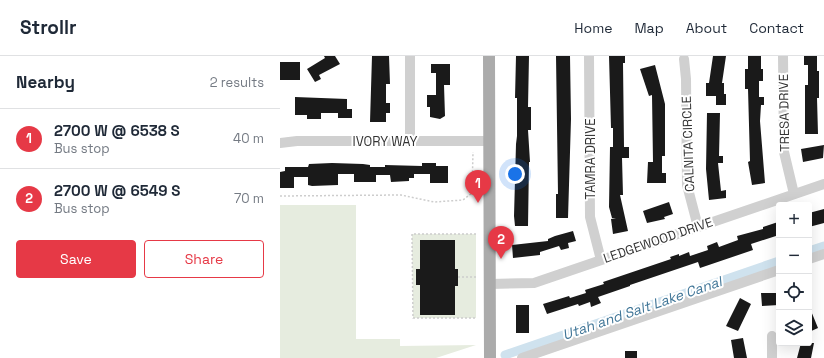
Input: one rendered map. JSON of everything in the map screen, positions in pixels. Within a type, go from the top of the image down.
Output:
[{"type":"main road","points":[[490,56],[490,358]]},
{"type":"street","points":[[410,56],[410,141]]},
{"type":"street","name":"TAMRA DRIVE","points":[[589,56],[590,218],[601,260]]},
{"type":"street","name":"TRESA DRIVE","points":[[783,56],[784,152],[794,194]]},
{"type":"street","name":"CALNITA CIRCLE","points":[[684,59],[686,79],[687,185],[698,227]]},
{"type":"street","name":"IVORY WAY","points":[[280,143],[303,141],[490,141]]},
{"type":"street","name":"LEDGEWOOD DRIVE","points":[[490,284],[534,283],[824,184]]},
{"type":"street","points":[[812,258],[824,254]]},
{"type":"street","points":[[522,358],[776,271]]},
{"type":"street","points":[[772,336],[772,358]]},
{"type":"path","points":[[280,196],[401,195],[434,202],[462,200],[472,193],[473,152]]},
{"type":"path","points":[[476,234],[412,234],[413,318],[476,318]]},
{"type":"path","points":[[458,277],[476,277]]},
{"type":"shaded area","points":[[280,205],[356,205],[356,339],[400,339],[400,346],[476,345],[436,358],[280,358]]},
{"type":"shaded area","points":[[412,234],[476,234],[476,318],[413,318]]},
{"type":"building","points":[[324,56],[335,56],[340,64],[319,75],[321,79],[315,82],[307,69],[325,58]]},
{"type":"building","points":[[372,56],[389,56],[390,84],[386,84],[386,103],[390,103],[390,113],[386,113],[386,122],[370,122]]},
{"type":"building","points":[[516,56],[529,56],[528,107],[531,107],[531,130],[528,130],[530,162],[528,226],[515,226],[514,216],[517,136],[517,98],[515,98]]},
{"type":"building","points":[[556,56],[570,56],[571,119],[568,218],[556,218],[556,194],[558,194]]},
{"type":"building","points":[[609,56],[625,56],[625,63],[623,63],[624,147],[629,147],[629,158],[622,158],[623,195],[620,195],[628,231],[613,234],[611,219],[616,218],[612,218],[609,207],[610,147],[613,147],[613,128],[611,128]]},
{"type":"building","points":[[713,56],[726,56],[722,83],[724,83],[724,94],[726,94],[726,105],[716,105],[716,96],[706,96],[706,83],[709,83]]},
{"type":"building","points":[[748,56],[761,56],[763,81],[759,81],[759,97],[764,97],[764,105],[761,105],[760,121],[765,183],[752,185],[748,162],[750,161],[748,89],[745,89],[745,69],[748,69]]},
{"type":"building","points":[[804,56],[817,56],[817,71],[819,71],[819,98],[817,98],[818,134],[805,134],[805,85],[808,85],[808,65],[804,65]]},
{"type":"building","points":[[280,62],[300,62],[300,80],[280,80]]},
{"type":"building","points":[[431,64],[450,64],[450,85],[444,85],[445,116],[440,119],[430,117],[430,107],[427,107],[427,95],[436,95],[436,73],[431,73]]},
{"type":"building","points":[[655,65],[665,104],[665,156],[662,156],[662,173],[666,173],[666,183],[647,183],[648,162],[653,162],[652,95],[649,96],[640,69]]},
{"type":"building","points":[[295,97],[347,99],[347,109],[352,109],[352,118],[338,118],[338,113],[321,113],[321,119],[307,119],[307,115],[295,115]]},
{"type":"building","points":[[707,113],[720,113],[719,156],[723,156],[723,163],[718,163],[721,191],[726,190],[726,198],[709,200],[706,169]]},
{"type":"building","points":[[824,145],[823,158],[803,162],[801,149]]},
{"type":"building","points":[[332,163],[363,164],[370,165],[370,167],[385,167],[385,165],[422,166],[422,163],[436,163],[436,166],[448,166],[448,183],[430,183],[430,174],[414,174],[414,178],[409,178],[409,181],[391,182],[390,175],[376,175],[376,182],[354,182],[354,174],[338,174],[338,185],[312,186],[308,185],[308,177],[294,177],[294,188],[280,188],[280,172],[285,171],[285,167],[308,167],[309,164]]},
{"type":"building","points":[[669,202],[673,214],[664,217],[665,219],[647,223],[643,211]]},
{"type":"building","points":[[824,209],[824,223],[812,226],[812,212]]},
{"type":"building","points":[[776,223],[776,236],[751,244],[753,250],[700,268],[698,262],[630,285],[598,297],[601,303],[591,307],[590,302],[579,306],[578,304],[547,314],[543,304],[569,296],[570,298],[586,293],[585,290],[604,284],[603,282],[671,259],[670,257],[679,254],[679,256],[689,252],[690,256],[708,250],[707,246],[717,242],[719,247],[738,240],[737,236],[763,229],[763,227]]},
{"type":"building","points":[[573,231],[576,241],[568,243],[569,248],[561,250],[559,246],[540,252],[540,255],[513,258],[512,245],[548,241],[548,239],[555,236]]},
{"type":"building","points":[[420,240],[455,240],[455,269],[458,269],[458,286],[455,286],[455,315],[420,315],[420,285],[416,285],[416,269],[420,269]]},
{"type":"building","points":[[761,293],[776,293],[776,305],[762,306]]},
{"type":"building","points":[[740,298],[751,304],[738,331],[726,326]]},
{"type":"building","points":[[516,305],[529,305],[529,333],[516,333]]},
{"type":"building","points":[[812,313],[818,328],[812,331]]},
{"type":"building","points":[[743,338],[747,358],[734,358],[731,340]]},
{"type":"building","points":[[812,343],[814,343],[811,358],[797,358],[800,346],[812,346]]},
{"type":"building","points":[[625,351],[637,351],[637,358],[625,358]]},
{"type":"waterway","name":"Utah and Salt Lake Canal","points":[[812,250],[824,246]]},
{"type":"waterway","name":"Utah and Salt Lake Canal","points":[[505,355],[776,262]]},
{"type":"place","name":"2700 W @ 6538 S","points":[[478,203]]},
{"type":"place","name":"2700 W @ 6549 S","points":[[501,259]]}]
